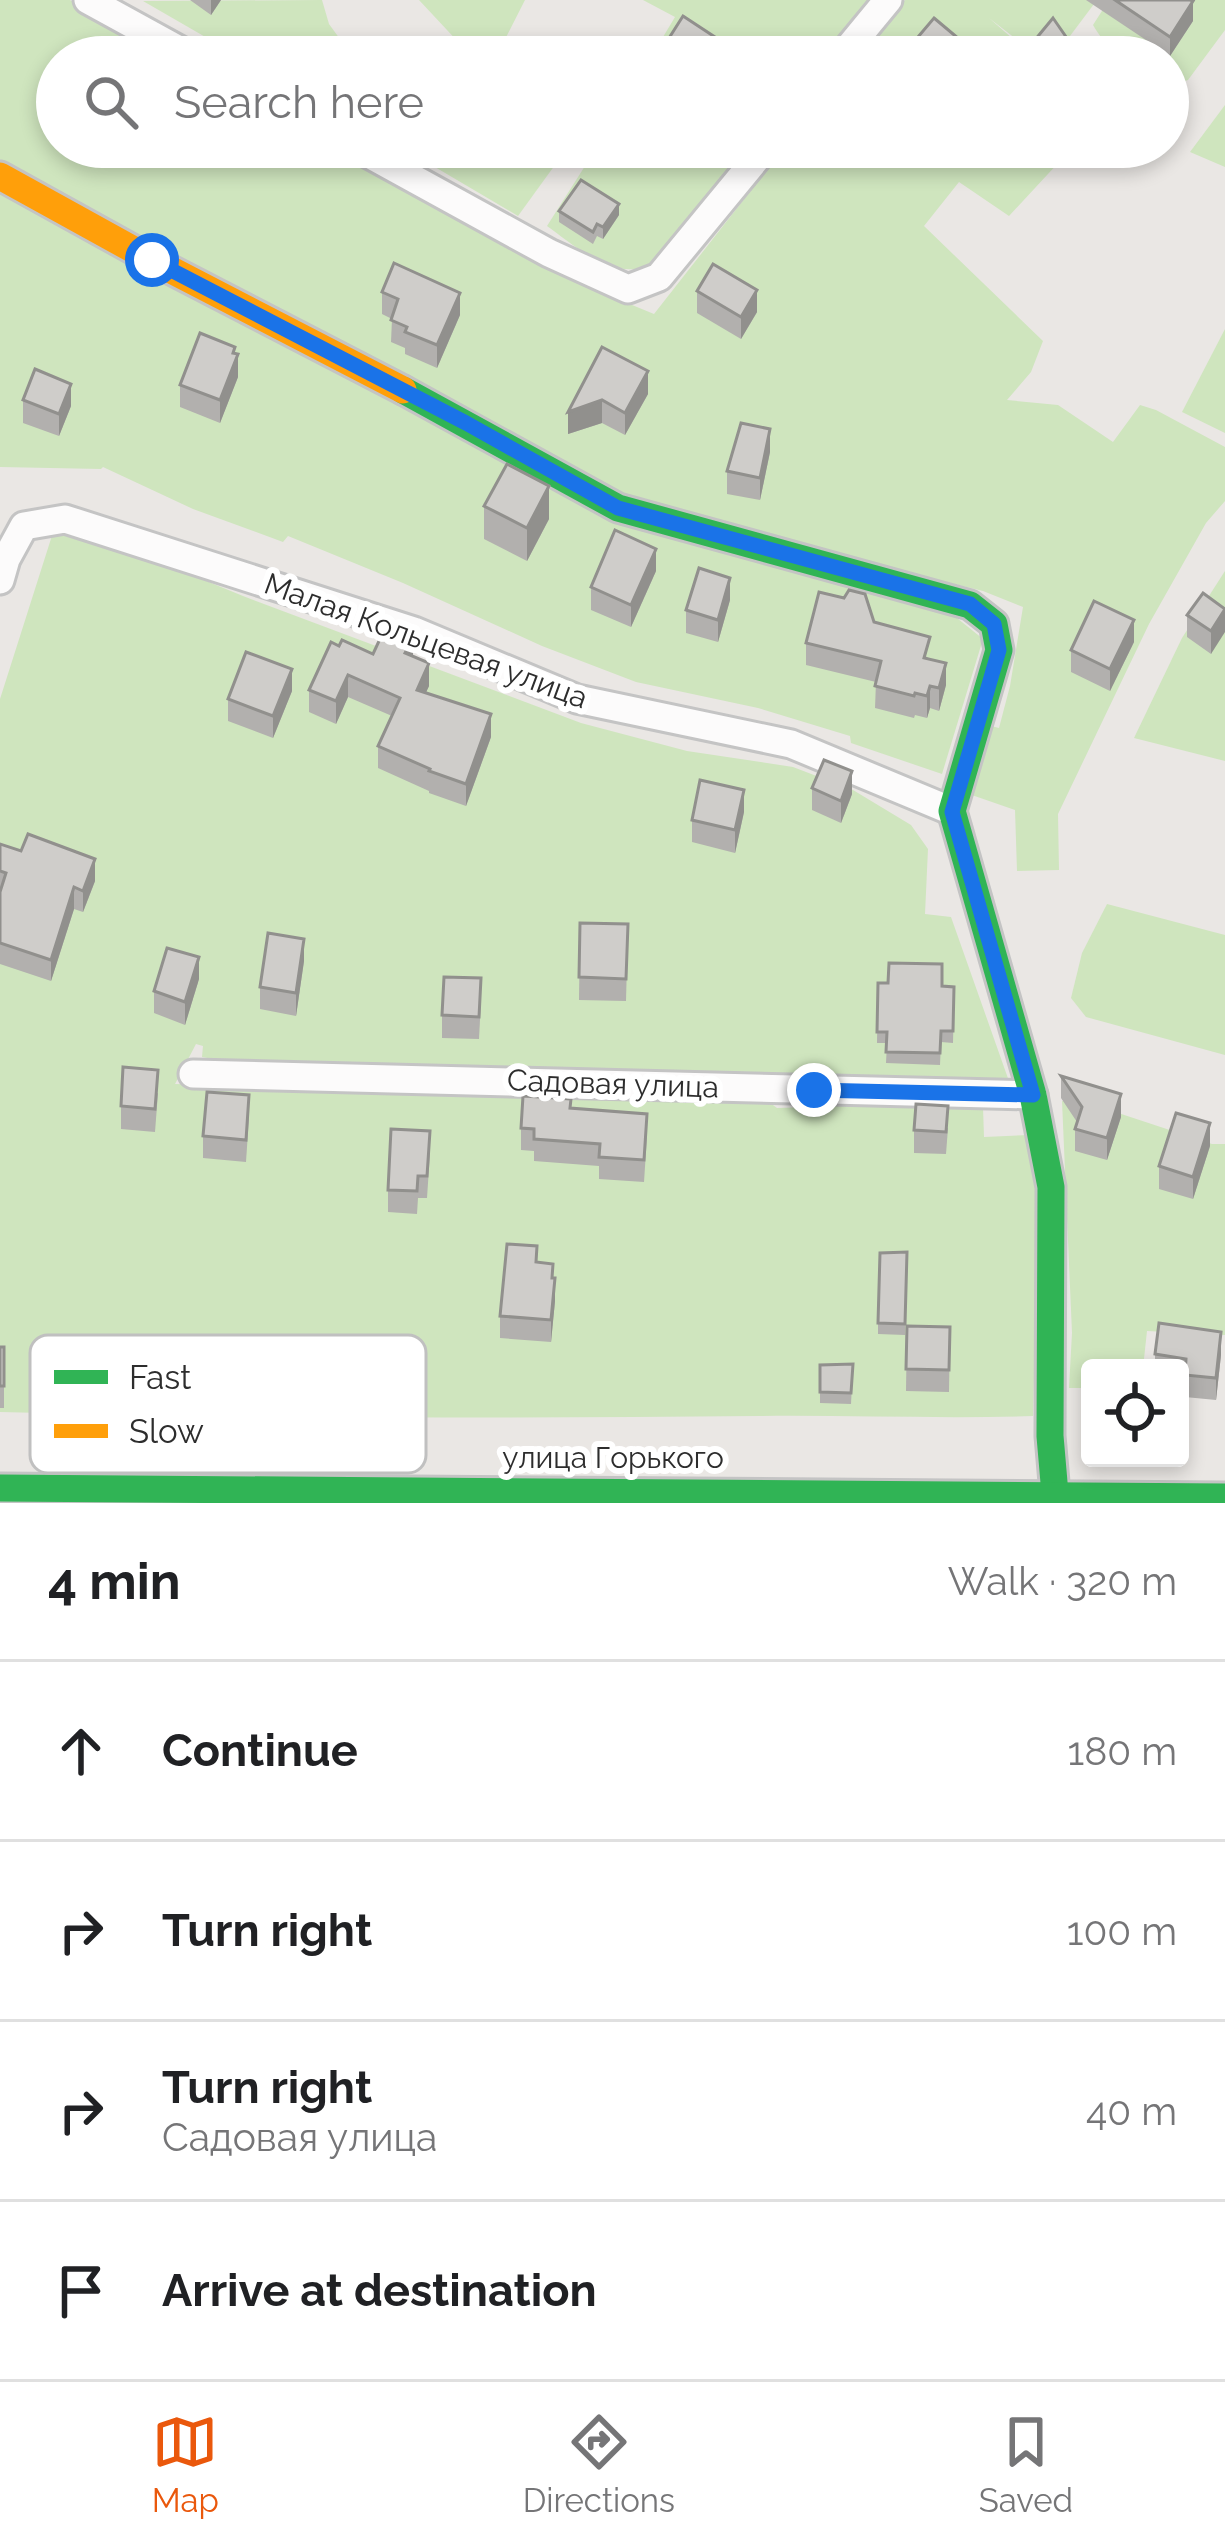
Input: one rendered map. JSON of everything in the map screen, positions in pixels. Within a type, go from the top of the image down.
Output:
[{"type":"street","points":[[88,0],[154,36]]},
{"type":"street","points":[[858,36],[888,0]]},
{"type":"street","points":[[394,168],[549,253],[628,289],[659,277],[749,168]]},
{"type":"street","points":[[0,176],[618,508],[970,604],[994,624],[999,650],[952,812],[1033,1095],[1052,1186],[1050,1436],[1055,1494]]},
{"type":"street","name":"Малая Кольцевая улица","points":[[0,580],[24,526],[65,519],[414,631],[577,699],[791,745],[952,812]]},
{"type":"street","name":"Садовая улица","points":[[193,1074],[1033,1095]]},
{"type":"street","name":"улица Горького","points":[[0,1488],[1225,1497]]},
{"type":"green space","points":[[0,0],[70,0],[132,36],[36,36],[36,168],[368,168],[511,248],[654,314],[769,168],[1054,168],[1009,216],[959,182],[924,226],[1043,341],[1031,372],[1007,400],[1058,405],[1113,442],[1140,405],[1225,447],[1225,501],[1206,523],[1149,624],[1058,814],[1059,870],[1017,871],[1015,810],[966,793],[991,726],[999,728],[1023,607],[983,591],[645,508],[0,161]]},
{"type":"green space","points":[[322,0],[338,36],[204,36],[143,1]]},
{"type":"green space","points":[[419,0],[525,0],[507,36],[453,36]]},
{"type":"green space","points":[[643,0],[873,0],[845,36],[664,36],[675,17]]},
{"type":"green space","points":[[905,0],[1097,0],[1070,36],[1012,36],[989,18],[1010,36],[874,36]]},
{"type":"green space","points":[[1109,0],[1225,0],[1225,30],[1189,79],[1189,36],[1100,36],[1093,25]]},
{"type":"green space","points":[[1225,105],[1225,167],[1190,152]]},
{"type":"green space","points":[[437,168],[553,168],[518,216]]},
{"type":"green space","points":[[584,168],[736,168],[660,259],[645,267],[630,269],[601,262],[547,226]]},
{"type":"green space","points":[[0,190],[474,442],[942,606],[983,639],[942,774],[851,743],[850,736],[758,708],[636,682],[288,536],[283,542],[193,509],[103,467],[0,467]]},
{"type":"green space","points":[[1225,329],[1225,433],[1182,412]]},
{"type":"green space","points":[[56,523],[67,524],[581,723],[687,751],[793,767],[853,790],[911,825],[928,849],[925,914],[951,917],[1010,1084],[831,1080],[831,1070],[803,1071],[780,1080],[224,1061],[202,1057],[203,1046],[196,1044],[175,1084],[761,1096],[777,1108],[815,1107],[819,1099],[983,1107],[984,1137],[1028,1135],[1039,1188],[1033,1416],[426,1417],[426,1335],[30,1335],[30,1413],[0,1412],[0,699]]},
{"type":"green space","points":[[1225,571],[1225,761],[1134,738],[1182,638]]},
{"type":"green space","points":[[1107,904],[1225,935],[1225,1055],[1086,1017],[1071,998],[1082,953]]},
{"type":"green space","points":[[1062,1101],[1082,1101],[1212,1144],[1225,1144],[1225,1335],[1147,1331],[1144,1359],[1081,1359],[1081,1388],[1069,1388],[1072,1333]]},
{"type":"building","points":[[1115,0],[1193,1],[1169,36]]},
{"type":"building","points":[[683,16],[713,36],[670,36]]},
{"type":"building","points":[[934,18],[955,36],[919,36]]},
{"type":"building","points":[[1053,18],[1065,36],[1038,36]]},
{"type":"building","points":[[581,180],[619,204],[603,227],[597,224],[593,232],[559,211]]},
{"type":"building","points":[[394,263],[460,293],[437,345],[405,332],[407,327],[391,320],[398,299],[382,292]]},
{"type":"building","points":[[713,264],[757,290],[741,317],[697,291]]},
{"type":"building","points":[[200,333],[235,347],[233,353],[238,354],[220,400],[180,385]]},
{"type":"building","points":[[602,347],[648,371],[625,413],[602,400],[568,412]]},
{"type":"building","points":[[35,369],[71,384],[59,414],[23,400]]},
{"type":"building","points":[[741,423],[770,429],[760,478],[727,471]]},
{"type":"building","points":[[507,464],[549,486],[527,528],[484,506]]},
{"type":"building","points":[[615,530],[656,549],[631,605],[591,587]]},
{"type":"building","points":[[699,568],[730,578],[718,620],[686,610]]},
{"type":"building","points":[[849,590],[865,594],[874,622],[930,637],[924,658],[946,663],[939,688],[930,686],[927,696],[914,696],[875,686],[881,661],[806,643],[819,592],[844,598]]},
{"type":"building","points":[[1203,593],[1225,609],[1211,631],[1187,615]]},
{"type":"building","points":[[1094,601],[1134,620],[1110,669],[1071,650]]},
{"type":"building","points":[[385,628],[413,638],[405,653],[429,663],[417,690],[491,714],[466,784],[378,746],[400,698],[348,675],[336,701],[309,690],[331,642],[339,646],[342,640],[373,654]]},
{"type":"building","points":[[246,652],[292,669],[273,716],[228,699]]},
{"type":"building","points":[[824,760],[852,771],[841,801],[812,788]]},
{"type":"building","points":[[700,780],[744,790],[735,830],[692,820]]},
{"type":"building","points":[[28,834],[95,859],[83,891],[74,887],[51,960],[0,943],[0,892],[6,873],[0,871],[0,844],[21,851]]},
{"type":"building","points":[[580,923],[628,924],[626,979],[579,977]]},
{"type":"building","points":[[268,933],[304,939],[296,993],[260,987]]},
{"type":"building","points":[[167,948],[199,957],[185,1002],[154,991]]},
{"type":"building","points":[[889,963],[942,964],[942,986],[954,987],[953,1031],[941,1031],[940,1053],[886,1052],[887,1032],[877,1032],[878,983],[888,983]]},
{"type":"building","points":[[444,977],[481,978],[479,1017],[442,1015]]},
{"type":"building","points":[[123,1067],[158,1070],[155,1109],[121,1106]]},
{"type":"building","points":[[1061,1076],[1121,1094],[1107,1138],[1075,1129],[1082,1107]]},
{"type":"building","points":[[207,1092],[249,1095],[246,1140],[203,1136]]},
{"type":"building","points":[[523,1096],[571,1099],[570,1108],[647,1114],[644,1160],[599,1157],[600,1144],[534,1139],[534,1129],[521,1128]]},
{"type":"building","points":[[916,1104],[948,1106],[946,1132],[914,1130]]},
{"type":"building","points":[[1176,1113],[1210,1123],[1193,1177],[1159,1166]]},
{"type":"building","points":[[391,1129],[430,1131],[427,1176],[418,1176],[417,1191],[388,1190]]},
{"type":"building","points":[[507,1244],[537,1246],[536,1262],[553,1264],[551,1320],[500,1316]]},
{"type":"building","points":[[907,1252],[905,1324],[878,1323],[880,1253]]},
{"type":"building","points":[[1159,1323],[1221,1332],[1216,1378],[1189,1375],[1189,1359],[1155,1354]]},
{"type":"building","points":[[907,1326],[950,1327],[949,1370],[906,1369]]},
{"type":"building","points":[[0,1347],[4,1347],[4,1386],[0,1386]]},
{"type":"building","points":[[853,1364],[851,1393],[820,1392],[820,1365]]},
{"type":"traffic: fast","points":[[403,390],[618,508],[970,605],[994,624],[999,650],[952,811],[1033,1095],[1051,1187],[1050,1436],[1055,1494]]},
{"type":"traffic: fast","points":[[0,1488],[1225,1497]]},
{"type":"traffic: slow","points":[[0,176],[403,390]]},
{"type":"route","points":[[152,260],[466,423],[618,508],[970,604],[994,624],[999,650],[952,812],[1033,1095],[814,1090]]}]
